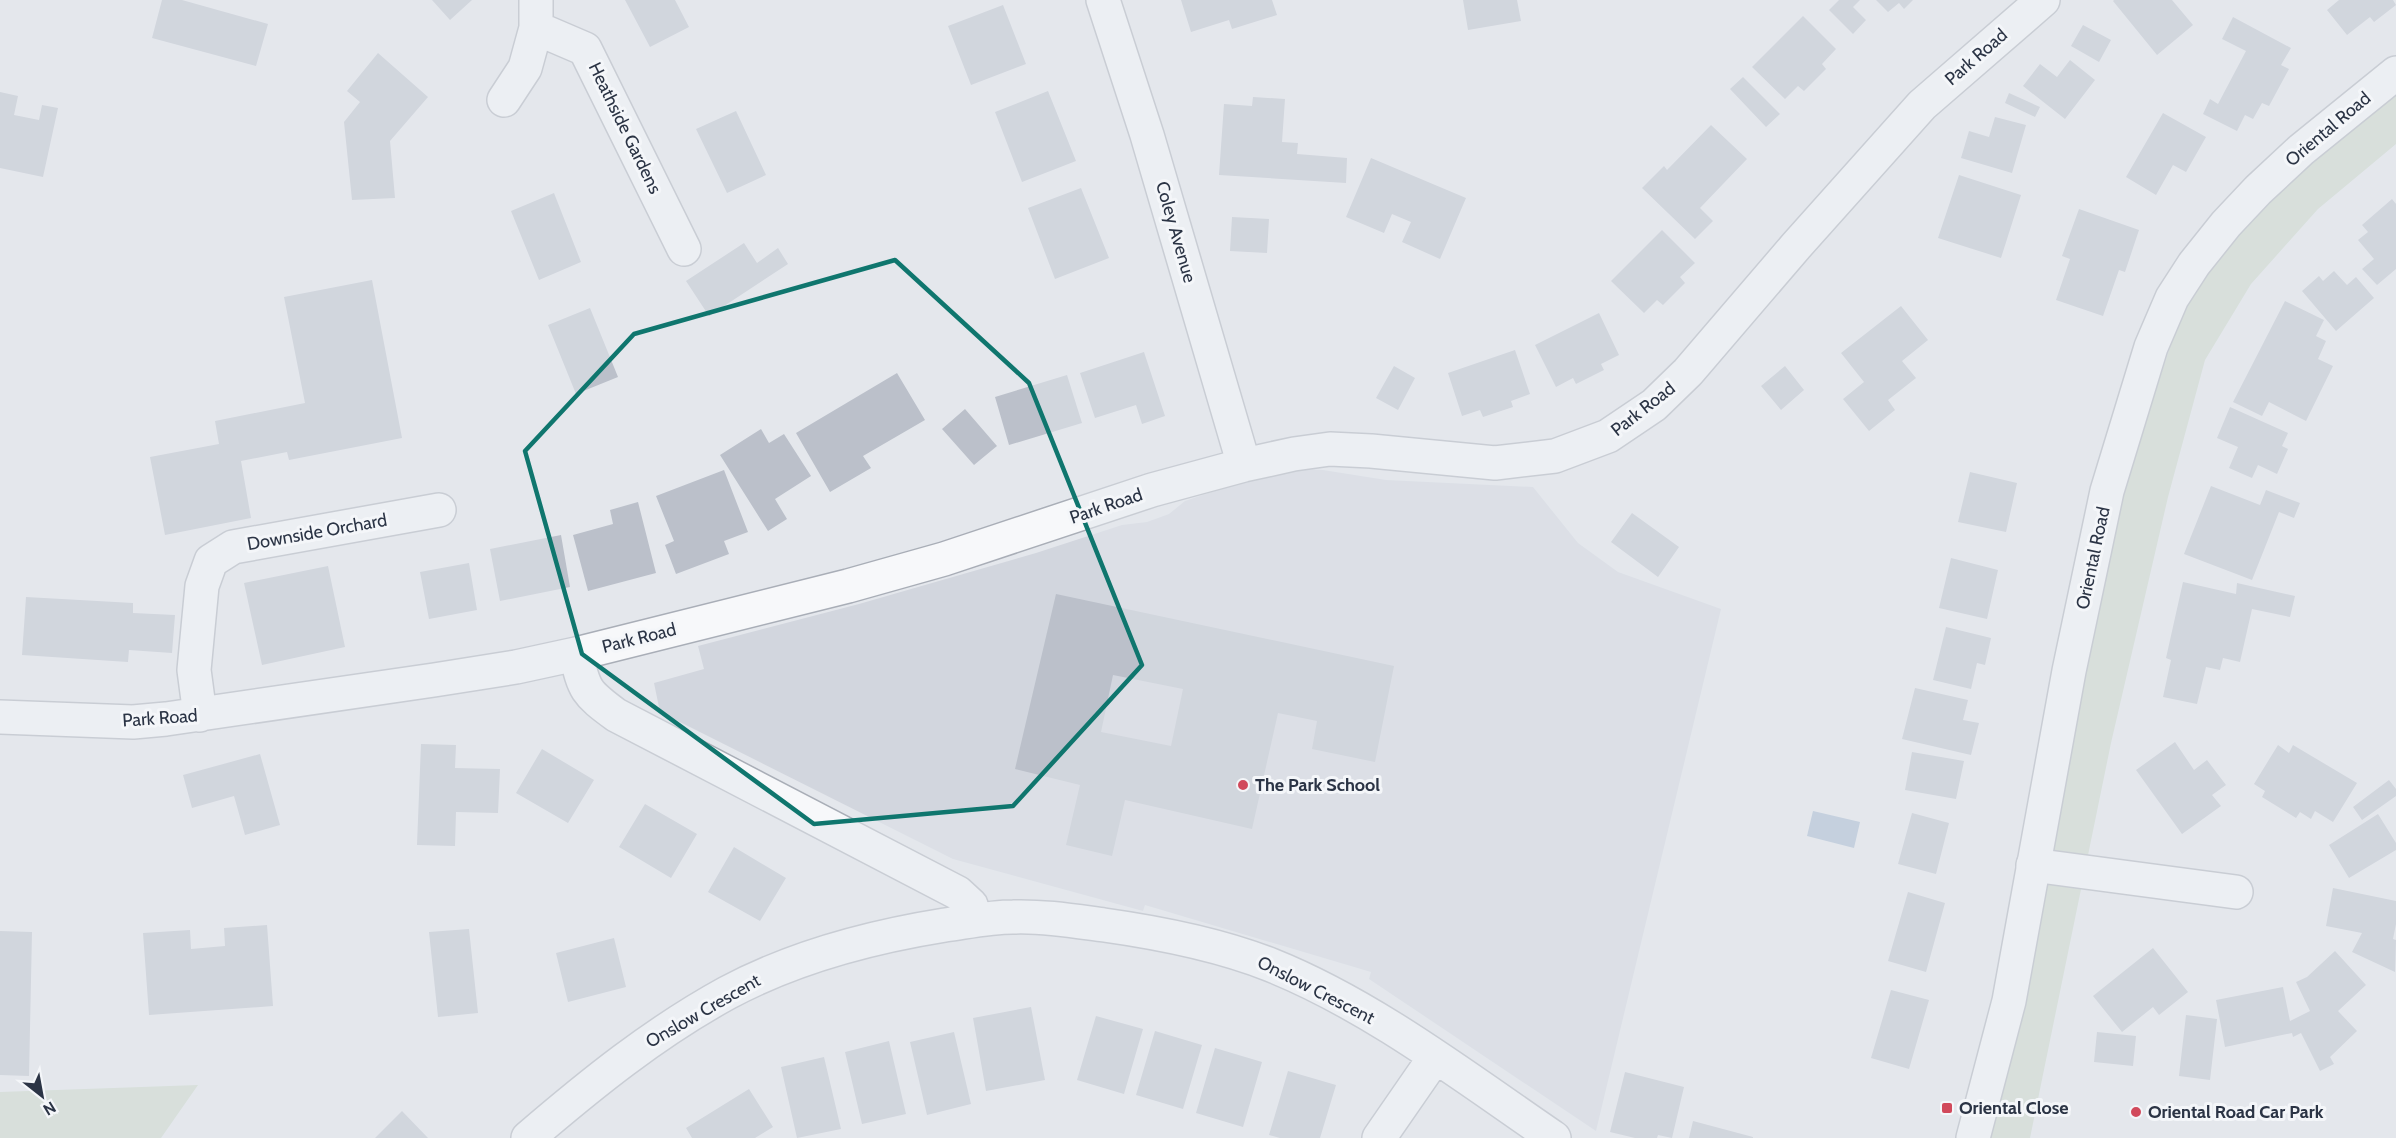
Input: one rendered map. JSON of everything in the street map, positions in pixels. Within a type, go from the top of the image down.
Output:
[{"type":"street","name":"Coley Avenue","points":[[1103,0],[1147,135],[1244,465]]},
{"type":"street","name":"Park Road","points":[[0,717],[133,722],[200,715],[516,667],[848,586],[944,559],[1152,490],[1294,454],[1330,449],[1495,463],[1555,456],[1608,436],[1654,405],[1688,372],[1796,246],[1922,105],[2043,0]]},
{"type":"street","points":[[504,100],[525,68],[536,14]]},
{"type":"street","name":"Heathside Gardens","points":[[536,14],[585,49],[684,249]]},
{"type":"street","name":"Oriental Road","points":[[1973,1138],[2009,1001],[2072,660],[2107,491],[2147,358],[2172,298],[2194,264],[2258,190],[2301,150],[2396,73]]},
{"type":"street","name":"Downside Orchard","points":[[200,715],[194,670],[202,586],[212,561],[234,547],[439,510]]},
{"type":"street","points":[[576,654],[583,684],[592,698],[616,715],[958,893],[971,905],[975,920]]},
{"type":"street","points":[[2033,865],[2236,892]]},
{"type":"street","name":"Onslow Crescent","points":[[528,1138],[599,1077],[646,1043],[729,992],[773,971],[895,933],[975,920],[1011,917],[1073,921],[1186,939],[1232,951],[1273,966],[1337,998],[1435,1057],[1554,1138]]},
{"type":"street","points":[[1379,1138],[1435,1057]]},
{"type":"highlighted area","points":[[895,260],[1029,383],[1142,665],[1013,806],[814,824],[582,654],[525,451],[634,334]]},
{"type":"shaded area","name":"The Park School","points":[[1282,468],[1323,470],[1386,480],[1533,487],[1578,543],[1618,572],[1721,609],[1596,1131],[1369,979],[1371,972],[1145,905],[1143,911],[953,859],[660,712],[654,683],[704,669],[698,646],[859,604],[1036,553],[1122,525],[1147,522],[1169,514],[1185,501]]},
{"type":"green space","points":[[2396,92],[2396,144],[2318,209],[2251,284],[2205,360],[2168,497],[2111,743],[2030,1138],[1984,1138],[2121,497],[2183,307],[2255,212]]},
{"type":"green space","points":[[198,1085],[161,1138],[0,1138],[0,1092]]},
{"type":"water","points":[[1813,811],[1860,822],[1854,848],[1807,836]]},
{"type":"building","points":[[162,0],[182,0],[268,24],[256,66],[152,38]]},
{"type":"building","points":[[432,0],[472,0],[450,20]]},
{"type":"building","points":[[625,0],[675,0],[689,27],[650,47]]},
{"type":"building","points":[[1181,0],[1272,0],[1277,15],[1232,29],[1229,20],[1191,32]]},
{"type":"building","points":[[1463,0],[1517,0],[1521,21],[1468,30]]},
{"type":"building","points":[[1839,0],[1860,0],[1853,7],[1866,20],[1853,34],[1829,10]]},
{"type":"building","points":[[1876,0],[1913,0],[1904,9],[1899,3],[1888,12]]},
{"type":"building","points":[[2114,0],[2172,0],[2193,25],[2157,55]]},
{"type":"building","points":[[2339,0],[2393,0],[2396,5],[2374,22],[2370,17],[2347,35],[2327,10]]},
{"type":"building","points":[[1003,5],[1026,64],[971,85],[948,26]]},
{"type":"building","points":[[1803,16],[1836,49],[1822,64],[1826,69],[1804,91],[1798,86],[1785,99],[1752,67]]},
{"type":"building","points":[[2233,17],[2291,48],[2281,65],[2289,69],[2269,106],[2262,103],[2253,119],[2245,115],[2237,131],[2203,114],[2210,99],[2218,104],[2246,51],[2222,39]]},
{"type":"building","points":[[2083,25],[2111,40],[2099,62],[2071,46]]},
{"type":"building","points":[[378,53],[428,97],[390,141],[395,198],[352,200],[344,122],[360,102],[347,91]]},
{"type":"building","points":[[2070,60],[2095,80],[2065,119],[2023,86],[2040,64],[2057,77]]},
{"type":"building","points":[[1743,77],[1780,114],[1766,127],[1730,89]]},
{"type":"building","points":[[1048,91],[1076,161],[1022,182],[995,112]]},
{"type":"building","points":[[0,92],[18,96],[14,115],[39,120],[42,105],[58,108],[43,177],[0,168]]},
{"type":"building","points":[[2009,93],[2040,107],[2035,117],[2005,103]]},
{"type":"building","points":[[1253,97],[1285,99],[1282,142],[1298,143],[1297,154],[1347,158],[1346,183],[1219,175],[1224,104],[1252,106]]},
{"type":"building","points":[[736,111],[766,175],[727,193],[696,129]]},
{"type":"building","points":[[2163,113],[2206,137],[2186,172],[2173,165],[2156,195],[2126,177]]},
{"type":"building","points":[[1995,117],[2026,125],[2012,173],[1961,158],[1969,131],[1989,137]]},
{"type":"building","points":[[1711,125],[1747,159],[1700,208],[1713,221],[1695,239],[1642,188],[1664,166],[1667,170]]},
{"type":"building","points":[[1371,158],[1466,198],[1440,259],[1402,242],[1411,222],[1392,214],[1384,233],[1346,217]]},
{"type":"building","points":[[1959,175],[2021,195],[2001,258],[1938,238]]},
{"type":"building","points":[[1081,188],[1109,258],[1055,279],[1028,208]]},
{"type":"building","points":[[554,193],[581,262],[539,280],[511,211]]},
{"type":"building","points":[[2392,199],[2396,204],[2396,269],[2377,285],[2362,269],[2374,259],[2358,240],[2368,232],[2362,225]]},
{"type":"building","points":[[2079,209],[2139,230],[2125,272],[2119,270],[2103,316],[2056,300],[2070,259],[2062,256]]},
{"type":"building","points":[[1232,217],[1269,219],[1267,253],[1230,251]]},
{"type":"building","points":[[1662,230],[1695,263],[1680,277],[1685,283],[1663,305],[1657,300],[1644,313],[1611,281]]},
{"type":"building","points":[[744,243],[757,263],[778,248],[788,264],[709,316],[686,281]]},
{"type":"building","points":[[2334,271],[2347,285],[2356,277],[2374,298],[2336,331],[2302,291],[2319,276],[2323,281]]},
{"type":"building","points":[[372,280],[402,438],[289,460],[287,452],[241,461],[251,518],[165,535],[150,457],[219,444],[215,421],[305,403],[284,297]]},
{"type":"building","points":[[2285,301],[2324,320],[2316,336],[2326,341],[2318,359],[2333,366],[2306,421],[2269,402],[2262,416],[2233,402]]},
{"type":"building","points":[[1901,306],[1928,340],[1902,361],[1916,378],[1888,400],[1895,410],[1869,431],[1843,399],[1864,382],[1841,353]]},
{"type":"building","points":[[590,308],[618,377],[576,394],[548,325]]},
{"type":"building","points":[[1599,313],[1619,355],[1601,364],[1604,370],[1576,384],[1573,378],[1556,387],[1535,345]]},
{"type":"building","points":[[1515,350],[1530,394],[1511,401],[1513,407],[1483,417],[1480,410],[1462,416],[1448,373]]},
{"type":"building","points":[[1144,352],[1165,416],[1142,424],[1136,405],[1095,418],[1080,373]]},
{"type":"building","points":[[1394,366],[1415,378],[1398,410],[1376,398]]},
{"type":"building","points":[[1785,366],[1804,390],[1781,410],[1761,386]]},
{"type":"building","points":[[897,373],[925,420],[863,456],[871,468],[830,492],[796,433]]},
{"type":"building","points":[[1067,375],[1082,423],[1009,445],[995,397]]},
{"type":"building","points":[[2230,407],[2288,433],[2282,446],[2288,449],[2277,474],[2258,465],[2252,478],[2229,468],[2238,447],[2217,438]]},
{"type":"building","points":[[965,409],[997,446],[974,465],[942,429]]},
{"type":"building","points":[[761,429],[769,443],[784,434],[811,476],[775,499],[787,519],[768,531],[720,455]]},
{"type":"building","points":[[724,470],[748,532],[724,541],[729,554],[676,574],[665,545],[674,541],[656,496]]},
{"type":"building","points":[[1970,472],[2017,483],[2006,532],[1958,522]]},
{"type":"building","points":[[2211,486],[2260,505],[2266,490],[2300,503],[2294,518],[2279,512],[2252,580],[2184,554]]},
{"type":"building","points":[[638,502],[656,573],[588,591],[573,535],[613,524],[610,510]]},
{"type":"building","points":[[1632,513],[1679,547],[1658,577],[1611,542]]},
{"type":"building","points":[[561,535],[570,587],[500,601],[490,549]]},
{"type":"building","points":[[1951,558],[1998,570],[1987,619],[1939,608]]},
{"type":"building","points":[[469,563],[477,610],[429,619],[420,572]]},
{"type":"building","points":[[328,566],[345,647],[262,665],[244,583]]},
{"type":"building","points":[[2183,582],[2236,594],[2237,583],[2295,596],[2290,617],[2252,609],[2240,662],[2223,658],[2220,670],[2206,667],[2197,704],[2163,697],[2171,660],[2166,658]]},
{"type":"building","points":[[1056,594],[1394,666],[1375,762],[1312,749],[1317,721],[1278,713],[1252,829],[1125,800],[1112,856],[1066,845],[1080,785],[1015,769]],"holes":[[[1113,675],[1183,689],[1171,746],[1101,732]]]},
{"type":"building","points":[[26,597],[133,603],[133,613],[175,615],[172,653],[129,650],[128,662],[22,655]]},
{"type":"building","points":[[1946,627],[1991,638],[1985,665],[1977,663],[1971,689],[1933,680]]},
{"type":"building","points":[[1915,688],[1968,700],[1963,720],[1979,723],[1971,755],[1902,739]]},
{"type":"building","points":[[2175,742],[2194,770],[2207,760],[2226,785],[2212,795],[2221,806],[2182,834],[2136,770]]},
{"type":"building","points":[[421,744],[456,745],[455,768],[500,769],[498,813],[456,812],[455,846],[417,845]]},
{"type":"building","points":[[2278,745],[2289,753],[2293,745],[2357,783],[2333,822],[2315,811],[2311,819],[2300,812],[2296,818],[2262,797],[2265,791],[2254,784]]},
{"type":"building","points":[[542,749],[594,780],[568,823],[516,793]]},
{"type":"building","points":[[1912,752],[1964,761],[1956,799],[1905,790]]},
{"type":"building","points":[[260,754],[280,825],[245,835],[234,796],[192,808],[183,775]]},
{"type":"building","points":[[2389,780],[2396,789],[2396,796],[2362,820],[2353,807]]},
{"type":"building","points":[[645,804],[697,834],[671,878],[619,847]]},
{"type":"building","points":[[1912,813],[1949,823],[1936,874],[1898,864]]},
{"type":"building","points":[[2378,814],[2396,843],[2396,850],[2349,878],[2329,845]]},
{"type":"building","points":[[734,847],[786,878],[760,921],[708,892]]},
{"type":"building","points":[[2333,888],[2396,901],[2396,924],[2393,939],[2396,940],[2395,972],[2352,952],[2362,933],[2326,926]]},
{"type":"building","points":[[1908,892],[1945,903],[1926,972],[1888,961]]},
{"type":"building","points":[[267,925],[273,1006],[149,1015],[143,933],[190,930],[191,949],[225,946],[224,928]]},
{"type":"building","points":[[469,929],[478,1013],[438,1017],[429,932]]},
{"type":"building","points":[[0,931],[32,932],[29,1076],[0,1075]]},
{"type":"building","points":[[614,938],[626,987],[568,1002],[556,953]]},
{"type":"building","points":[[2153,948],[2188,992],[2159,1015],[2153,1007],[2122,1032],[2093,996]]},
{"type":"building","points":[[2335,951],[2366,985],[2338,1011],[2357,1031],[2330,1057],[2334,1064],[2320,1071],[2301,1033],[2293,1037],[2292,1033],[2225,1047],[2216,1000],[2283,987],[2290,1021],[2310,1011],[2296,982],[2307,977]]},
{"type":"building","points":[[1891,990],[1929,1000],[1909,1069],[1871,1058]]},
{"type":"building","points":[[1031,1007],[1045,1080],[986,1091],[973,1018]]},
{"type":"building","points":[[2186,1015],[2217,1019],[2210,1080],[2179,1076]]},
{"type":"building","points":[[1096,1016],[1143,1029],[1124,1094],[1077,1080]]},
{"type":"building","points":[[1155,1031],[1202,1045],[1183,1109],[1136,1095]]},
{"type":"building","points":[[954,1032],[971,1104],[927,1115],[910,1042]]},
{"type":"building","points":[[2097,1032],[2136,1036],[2133,1066],[2094,1062]]},
{"type":"building","points":[[889,1041],[906,1114],[862,1124],[845,1052]]},
{"type":"building","points":[[1215,1048],[1262,1062],[1243,1127],[1196,1113]]},
{"type":"building","points":[[824,1057],[841,1129],[797,1138],[781,1067]]},
{"type":"building","points":[[1288,1071],[1336,1085],[1320,1138],[1280,1138],[1269,1135]]},
{"type":"building","points":[[1625,1072],[1684,1087],[1672,1138],[1658,1135],[1657,1138],[1635,1138],[1610,1132]]},
{"type":"building","points":[[749,1089],[773,1127],[755,1138],[692,1138],[686,1128]]},
{"type":"building","points":[[402,1111],[428,1138],[375,1138]]},
{"type":"building","points":[[1693,1121],[1753,1137],[1753,1138],[1689,1138]]},
{"type":"place","name":"The Park School","points":[[1243,785]]},
{"type":"place","name":"Oriental Close","points":[[1947,1108]]},
{"type":"place","name":"Oriental Road Car Park","points":[[2136,1112]]}]
